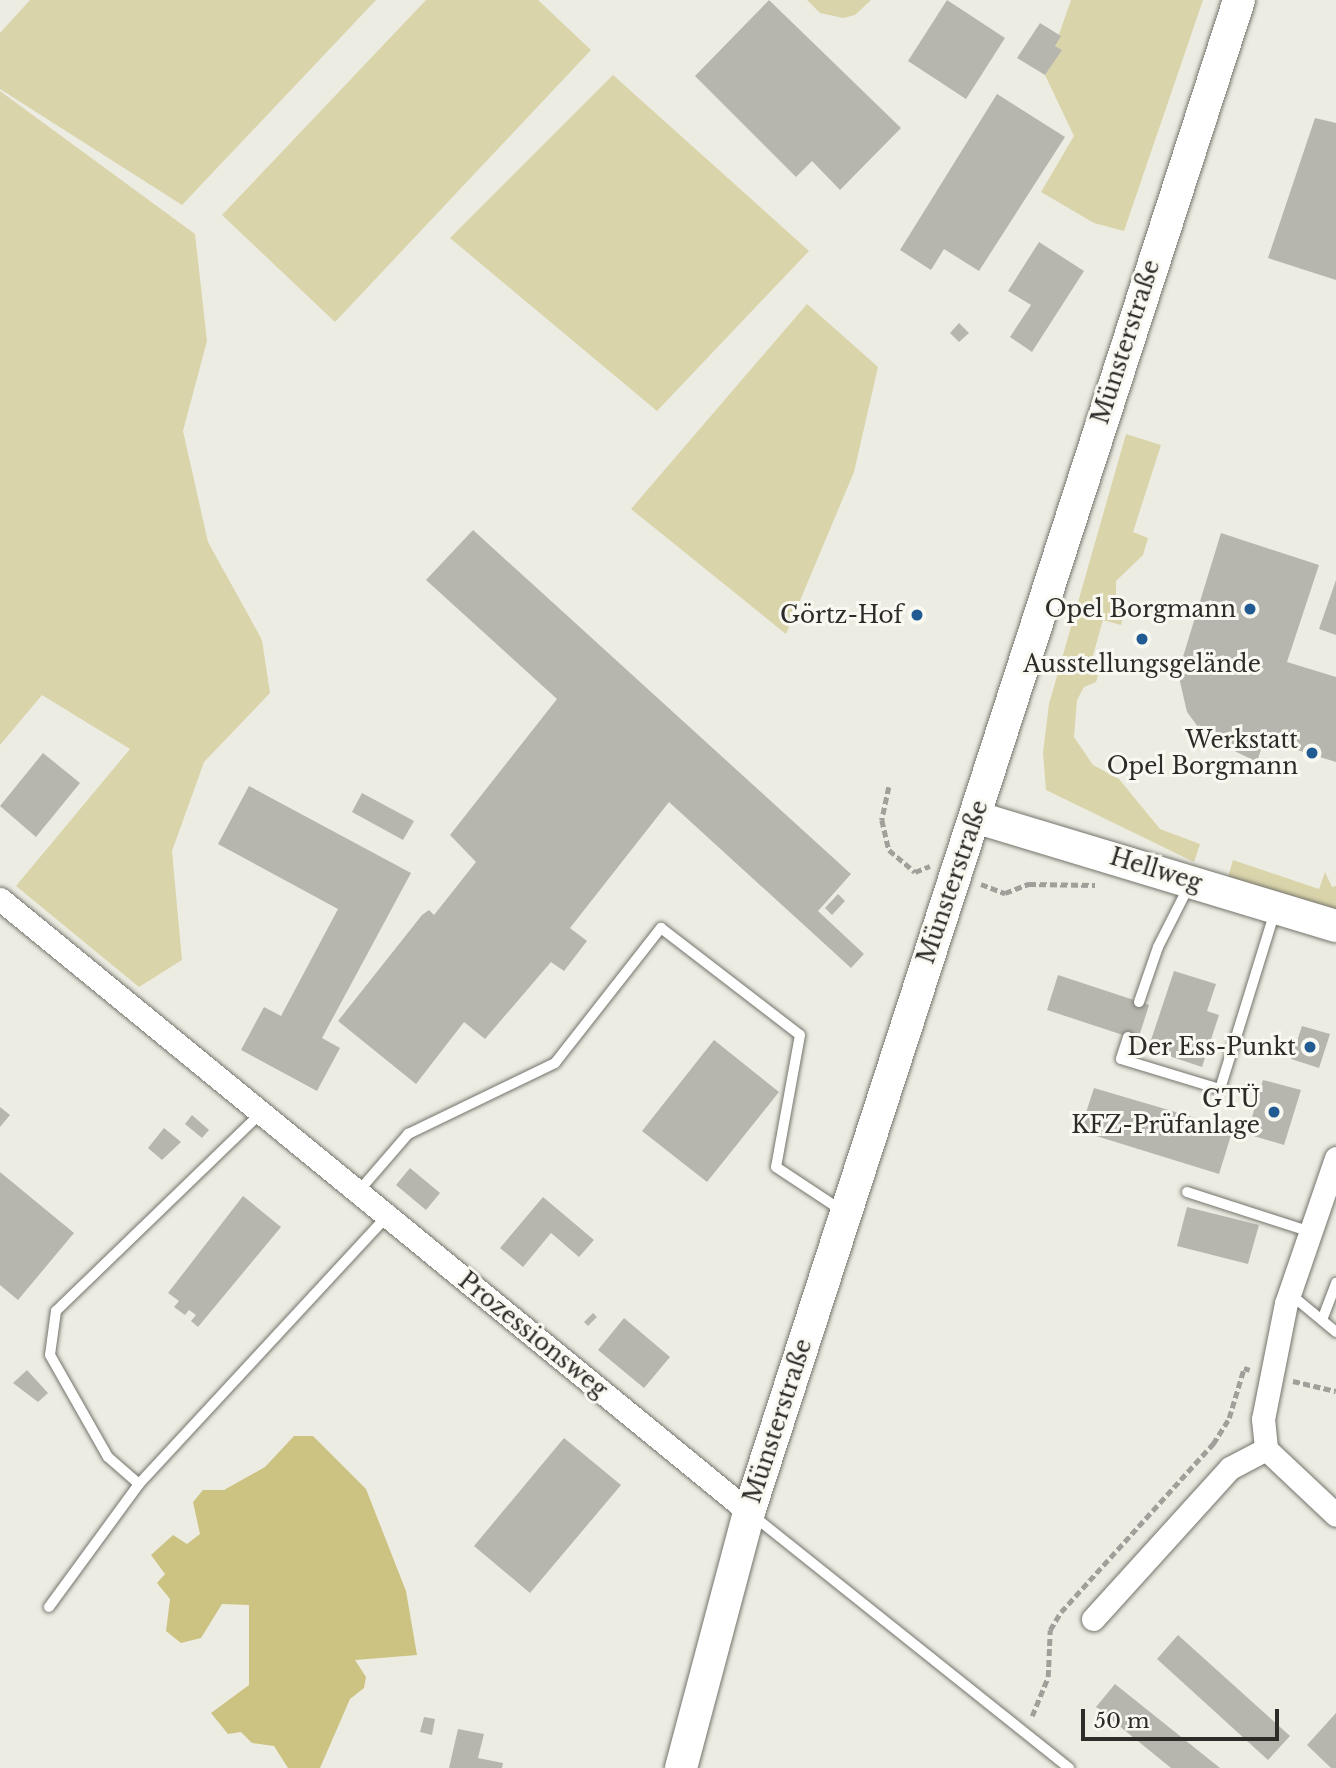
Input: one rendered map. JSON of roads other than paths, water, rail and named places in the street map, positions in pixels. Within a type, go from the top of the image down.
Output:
[{"type":"main road","name":"Münsterstraße","points":[[681,1768],[749,1511],[1239,0]]},
{"type":"main road","name":"Hellweg","points":[[975,817],[1191,880],[1336,926]]},
{"type":"street","name":"Prozessionsweg","points":[[0,900],[749,1511]]},
{"type":"street","points":[[1336,1158],[1332,1185],[1311,1232],[1289,1293],[1263,1419],[1266,1449],[1336,1514]]},
{"type":"street","points":[[1093,1619],[1230,1468],[1266,1449]]},
{"type":"lane","points":[[1139,1002],[1158,947],[1182,906],[1191,880]]},
{"type":"lane","points":[[1128,1037],[1121,1059],[1220,1089],[1276,907]]},
{"type":"lane","points":[[358,1192],[408,1134],[555,1063],[661,928],[800,1035],[776,1167],[844,1212]]},
{"type":"lane","points":[[139,1484],[108,1457],[50,1355],[56,1311],[261,1113]]},
{"type":"lane","points":[[1187,1192],[1311,1232]]},
{"type":"lane","points":[[50,1607],[139,1484],[387,1216]]},
{"type":"lane","points":[[1322,1320],[1336,1283]]},
{"type":"lane","points":[[1289,1293],[1336,1332]]},
{"type":"lane","name":"Prozessionsweg","points":[[749,1511],[1069,1768]]},
{"type":"place","name":"Opel Borgmann","points":[[1250,609]]},
{"type":"place","name":"Görtz-Hof","points":[[917,615]]},
{"type":"place","name":"Ausstellungsgelände","points":[[1142,639]]},
{"type":"place","name":"Werkstatt Opel Borgmann","points":[[1312,753]]},
{"type":"place","name":"Der Ess-Punkt","points":[[1310,1047]]},
{"type":"place","name":"GTÜ KFZ-Prüfanlage","points":[[1274,1112]]}]
